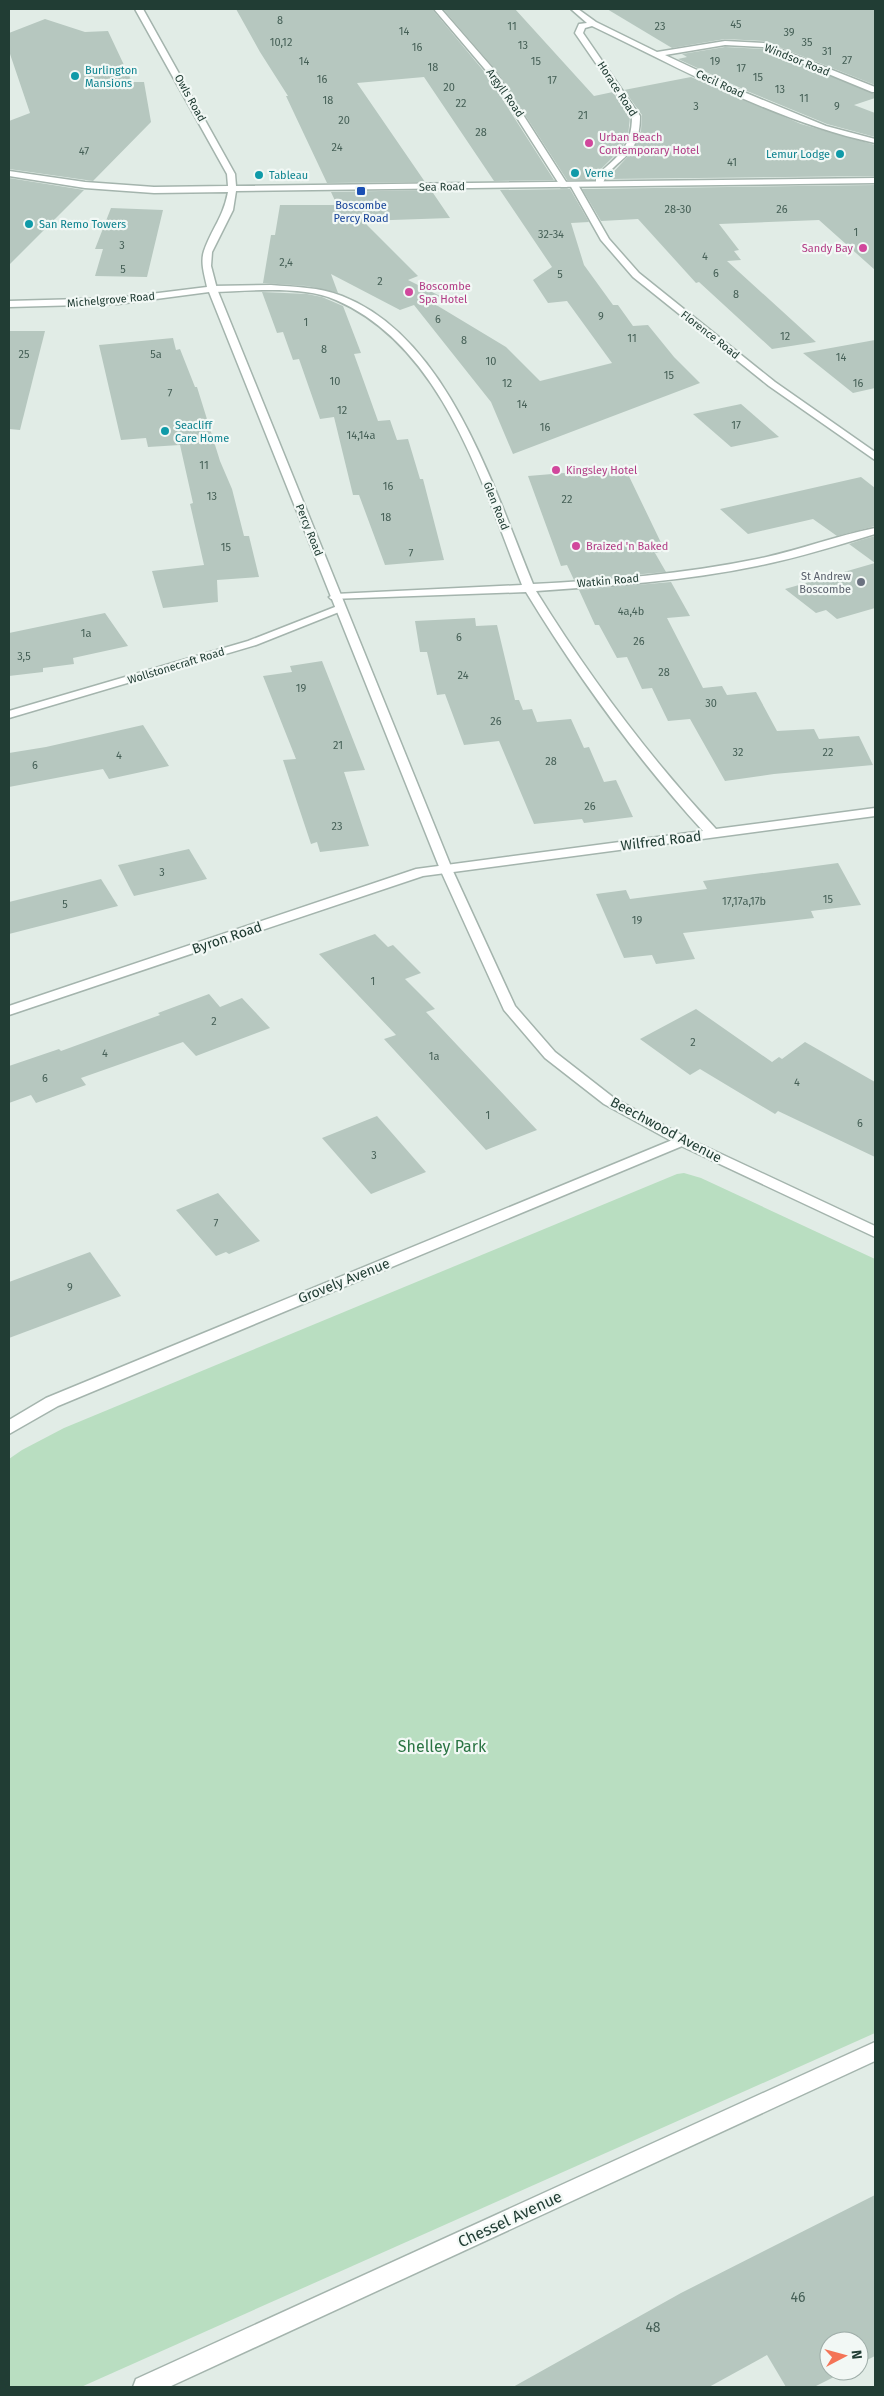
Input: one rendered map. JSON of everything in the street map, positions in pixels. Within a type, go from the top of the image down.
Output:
[{"type":"street","name":"Owls Road","points":[[140,9],[231,174],[232,190]]},
{"type":"street","name":"Argyll Road","points":[[437,9],[492,73],[569,185]]},
{"type":"street","name":"Cecil Road","points":[[574,9],[593,24],[743,95],[823,128],[875,141]]},
{"type":"street","name":"Horace Road","points":[[593,24],[582,26],[580,33],[636,116],[637,124],[632,147],[599,178],[599,184]]},
{"type":"street","name":"Windsor Road","points":[[658,54],[726,43],[764,45],[875,90]]},
{"type":"street","name":"Sea Road","points":[[9,174],[50,181],[123,188],[232,190],[875,180]]},
{"type":"street","name":"Florence Road","points":[[569,185],[605,240],[636,275],[772,384],[875,456]]},
{"type":"street","name":"Percy Road","points":[[232,190],[229,210],[208,252],[208,266],[212,289],[446,869]]},
{"type":"street","name":"Glen Road","points":[[212,289],[271,288],[312,291],[339,298],[380,321],[410,350],[436,383],[470,442],[530,588],[567,650],[617,718],[680,798],[713,834]]},
{"type":"street","name":"Michelgrove Road","points":[[9,304],[118,301],[212,289]]},
{"type":"street","name":"Watkin Road","points":[[338,602],[654,577],[741,566],[786,556],[875,531]]},
{"type":"street","name":"Wollstonecraft Road","points":[[9,715],[252,643],[338,602]]},
{"type":"street","name":"Wilfred Road","points":[[446,869],[875,812]]},
{"type":"street","name":"Byron Road","points":[[9,1011],[421,872],[446,869]]},
{"type":"street","name":"Beechwood Avenue","points":[[446,869],[509,1007],[550,1055],[609,1101],[682,1141],[875,1232]]},
{"type":"street","name":"Grovely Avenue","points":[[9,1428],[52,1402],[682,1141]]},
{"type":"street","name":"Chessel Avenue","points":[[144,2387],[875,2051]]},
{"type":"green space","name":"Shelley Park","points":[[684,1173],[701,1178],[875,1259],[875,2033],[81,2387],[9,2387],[9,1459],[64,1428],[677,1174]]},
{"type":"building","points":[[236,9],[432,9],[487,75],[554,180],[494,181],[424,77],[357,83],[425,182],[327,183],[286,96],[288,96]]},
{"type":"building","points":[[443,9],[515,9],[594,96],[613,92],[630,117],[628,136],[621,149],[595,175],[594,180],[567,180],[496,70]]},
{"type":"building","points":[[607,9],[875,9],[875,85],[764,41],[725,39],[672,48]]},
{"type":"building","points":[[45,19],[85,32],[108,31],[132,82],[144,82],[151,122],[93,181],[9,169],[9,121],[30,113],[9,51],[9,33]]},
{"type":"building","points":[[725,47],[763,49],[875,94],[875,98],[854,105],[875,113],[875,137],[827,124],[747,91],[678,59],[687,57],[682,54]]},
{"type":"building","points":[[691,77],[801,124],[875,145],[875,176],[607,179],[632,152],[641,131],[642,115],[624,90]]},
{"type":"building","points":[[9,178],[84,190],[9,265]]},
{"type":"building","points":[[875,185],[875,270],[819,220],[719,224],[739,250],[734,251],[741,260],[727,261],[816,342],[772,349],[699,282],[696,283],[638,219],[601,221],[582,189]]},
{"type":"building","points":[[570,189],[589,222],[571,223],[584,265],[613,305],[618,305],[633,326],[648,325],[674,357],[700,383],[513,454],[491,402],[414,305],[400,310],[331,274],[338,293],[307,286],[263,283],[271,235],[275,235],[280,205],[337,205],[331,192],[431,190],[450,218],[363,221],[418,276],[408,280],[440,296],[428,300],[506,347],[540,381],[612,363],[567,301],[548,303],[533,280],[552,267],[500,190]]},
{"type":"building","points":[[111,208],[163,210],[147,277],[95,276],[103,249],[95,249]]},
{"type":"building","points":[[262,292],[307,294],[322,297],[343,306],[361,353],[354,354],[378,421],[390,420],[397,440],[408,439],[420,479],[423,479],[444,560],[385,565],[359,495],[353,495],[334,417],[320,419],[299,359],[293,360],[283,332],[277,333]]},
{"type":"building","points":[[9,331],[45,331],[20,430],[9,429]]},
{"type":"building","points":[[173,338],[176,350],[180,349],[195,387],[197,387],[220,461],[232,489],[244,536],[249,536],[259,577],[217,580],[218,602],[163,608],[152,571],[204,565],[190,504],[193,503],[180,445],[148,447],[146,438],[121,440],[99,345]]},
{"type":"building","points":[[875,340],[875,388],[853,393],[803,353]]},
{"type":"building","points":[[741,404],[779,437],[731,447],[693,414]]},
{"type":"building","points":[[625,468],[665,551],[655,553],[666,572],[574,580],[567,565],[561,566],[528,476]]},
{"type":"building","points":[[861,477],[875,488],[875,526],[837,536],[813,519],[748,534],[720,509]]},
{"type":"building","points":[[875,536],[875,563],[849,544],[861,540]]},
{"type":"building","points":[[875,563],[875,608],[837,619],[826,610],[816,613],[785,589]]},
{"type":"building","points":[[671,582],[690,616],[667,618],[703,688],[722,686],[727,695],[756,692],[777,731],[814,729],[819,739],[859,736],[873,765],[774,774],[725,781],[690,719],[668,721],[652,688],[642,689],[627,657],[617,658],[599,625],[595,625],[579,590]]},
{"type":"building","points":[[105,613],[128,646],[73,658],[74,664],[43,668],[43,672],[9,676],[9,633]]},
{"type":"building","points":[[475,618],[476,626],[497,625],[515,700],[519,700],[523,710],[532,709],[537,722],[571,719],[584,748],[589,747],[604,782],[616,780],[633,817],[584,823],[582,819],[534,824],[499,741],[464,745],[445,694],[437,695],[427,652],[420,652],[415,621]]},
{"type":"building","points":[[322,661],[365,770],[344,772],[369,846],[320,852],[317,842],[311,844],[283,760],[296,759],[263,676],[292,672],[290,666]]},
{"type":"building","points":[[143,725],[169,766],[109,779],[103,769],[9,787],[9,753],[46,747]]},
{"type":"building","points":[[189,849],[207,879],[134,896],[118,865]]},
{"type":"building","points":[[838,863],[861,905],[811,911],[814,918],[683,933],[695,959],[656,964],[652,955],[624,958],[596,894],[626,890],[630,899],[707,889],[703,881]]},
{"type":"building","points":[[101,879],[118,906],[9,934],[9,902]]},
{"type":"building","points":[[375,934],[388,947],[393,945],[421,973],[405,979],[435,1009],[426,1012],[537,1130],[486,1150],[384,1039],[396,1035],[319,954]]},
{"type":"building","points":[[209,994],[220,1007],[242,998],[270,1028],[196,1056],[183,1042],[81,1078],[86,1085],[36,1103],[31,1095],[9,1103],[9,1066],[59,1049],[61,1051],[160,1015],[158,1013]]},
{"type":"building","points":[[696,1009],[772,1062],[779,1057],[782,1059],[805,1042],[875,1082],[875,1157],[778,1111],[775,1114],[700,1069],[690,1075],[640,1039]]},
{"type":"building","points":[[377,1116],[426,1172],[371,1194],[322,1138]]},
{"type":"building","points":[[218,1193],[260,1241],[229,1254],[226,1252],[216,1256],[176,1210]]},
{"type":"building","points":[[90,1252],[121,1296],[9,1338],[9,1282]]},
{"type":"building","points":[[875,2195],[875,2356],[869,2359],[869,2331],[819,2331],[819,2381],[826,2381],[814,2387],[786,2387],[767,2355],[709,2387],[513,2387],[681,2293]]},
{"type":"place","name":"Burlington Mansions","points":[[75,76]]},
{"type":"place","name":"Urban Beach Contemporary Hotel","points":[[589,143]]},
{"type":"place","name":"Lemur Lodge","points":[[840,154]]},
{"type":"place","name":"Verne","points":[[575,173]]},
{"type":"place","name":"Tableau","points":[[259,175]]},
{"type":"place","name":"Boscombe Percy Road","points":[[361,191]]},
{"type":"place","name":"San Remo Towers","points":[[29,224]]},
{"type":"place","name":"Sandy Bay","points":[[863,248]]},
{"type":"place","name":"Boscombe Spa Hotel","points":[[409,292]]},
{"type":"place","name":"Seacliff Care Home","points":[[165,431]]},
{"type":"place","name":"Kingsley Hotel","points":[[556,470]]},
{"type":"place","name":"Braized 'n Baked","points":[[576,546]]},
{"type":"place","name":"St Andrew Boscombe","points":[[861,582]]}]
